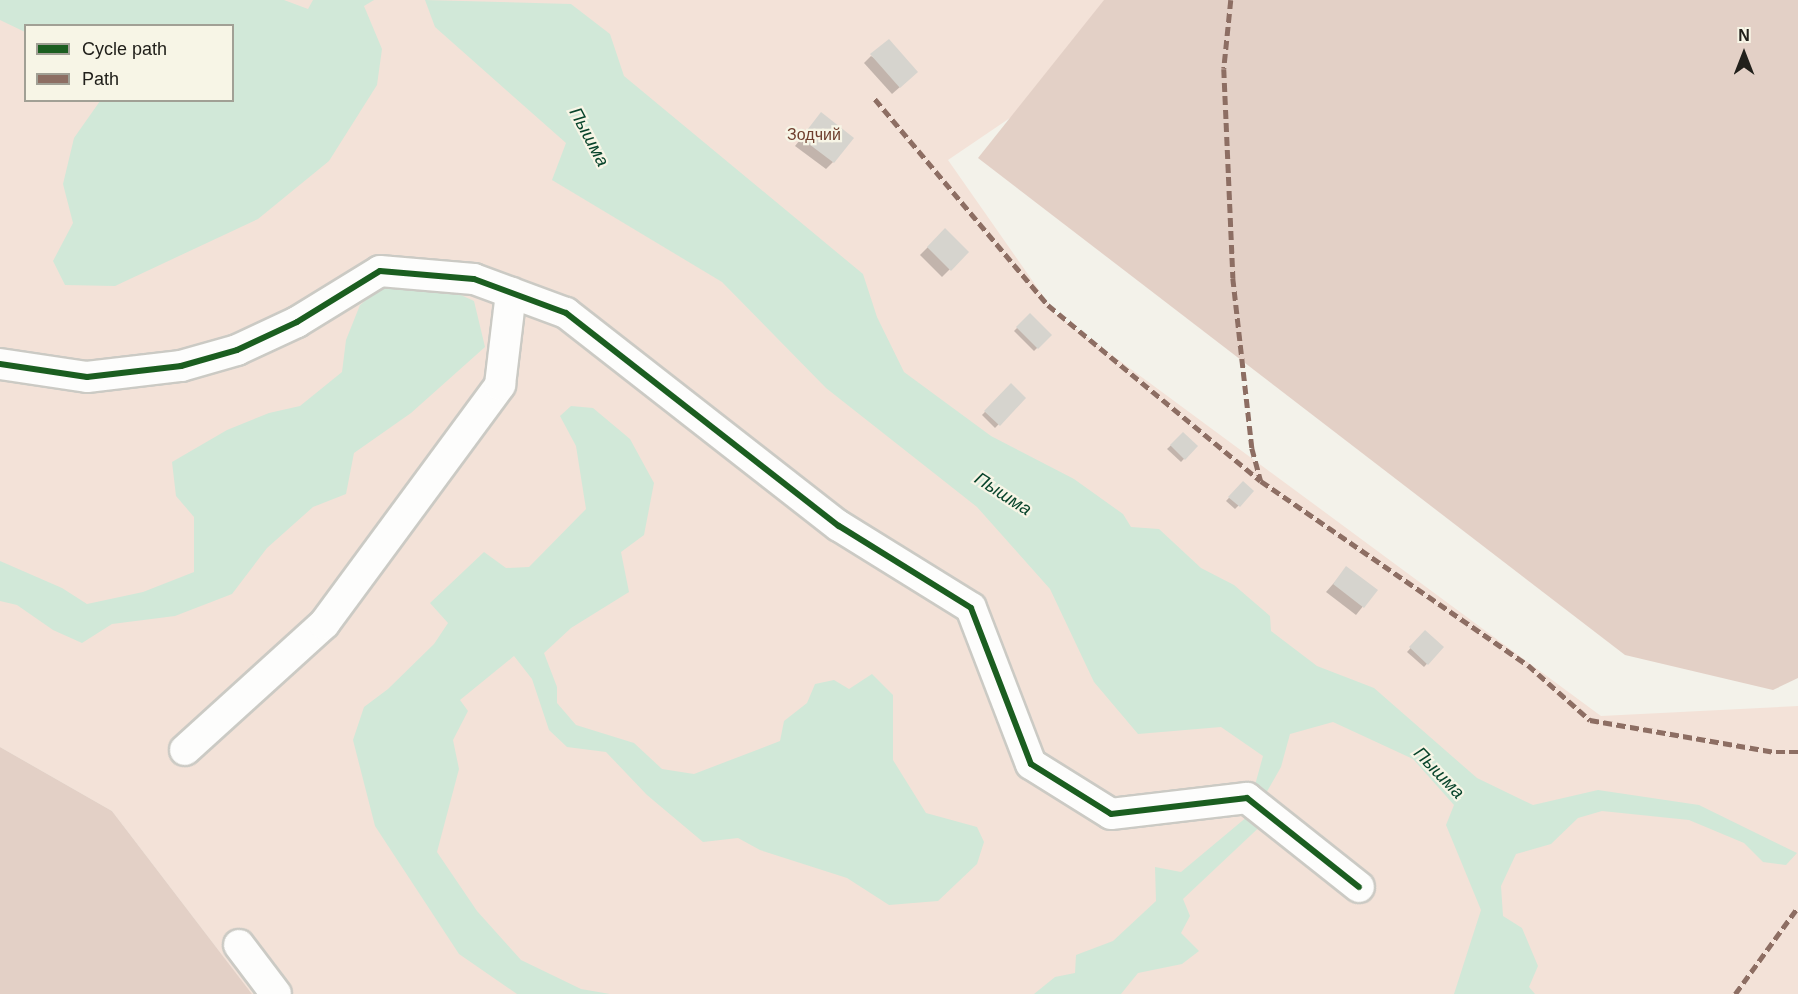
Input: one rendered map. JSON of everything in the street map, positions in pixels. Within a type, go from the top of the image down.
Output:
[{"type":"street","points":[[0,364],[87,378],[181,366],[237,350],[297,322],[380,271],[474,279],[566,313],[840,526],[971,608],[1031,764],[1111,814],[1247,798],[1359,887]]},
{"type":"street","points":[[185,750],[324,624],[500,385],[511,292]]},
{"type":"street","points":[[239,945],[276,994]]},
{"type":"green space","name":"Зодчий","points":[[0,0],[1136,0],[1148,24],[948,160],[1055,313],[1601,716],[1798,706],[1798,994],[252,994],[112,811],[0,747]]},
{"type":"shaded area","points":[[1104,0],[1798,0],[1798,678],[1773,690],[1625,655],[978,158]]},
{"type":"shaded area","points":[[0,747],[112,811],[252,994],[0,994]]},
{"type":"water","points":[[0,0],[284,0],[308,9],[313,0],[374,0],[364,6],[382,49],[377,85],[329,161],[258,219],[115,286],[65,285],[53,261],[73,223],[63,184],[74,138],[99,102],[234,102],[234,24],[24,24],[24,32],[0,20]]},
{"type":"water","name":"Пышма","points":[[425,0],[571,4],[610,34],[624,76],[863,274],[877,317],[904,372],[991,436],[1074,479],[1123,514],[1131,527],[1159,529],[1201,568],[1234,585],[1270,616],[1271,631],[1317,666],[1374,688],[1477,778],[1533,805],[1598,790],[1699,805],[1797,853],[1786,865],[1763,862],[1744,843],[1689,820],[1602,811],[1578,818],[1551,844],[1516,854],[1501,886],[1503,916],[1522,928],[1538,966],[1529,987],[1535,994],[1454,994],[1481,910],[1446,825],[1454,805],[1413,759],[1333,722],[1290,734],[1281,767],[1265,795],[1255,785],[1263,756],[1221,727],[1138,734],[1094,682],[1050,589],[977,507],[826,388],[722,282],[552,180],[566,143],[435,27]]},
{"type":"water","points":[[430,281],[474,301],[485,347],[411,413],[354,453],[346,494],[313,507],[267,548],[232,594],[175,616],[112,624],[82,643],[53,630],[17,605],[0,601],[0,561],[62,588],[87,604],[143,592],[194,572],[194,517],[176,496],[172,462],[227,430],[269,413],[300,406],[342,372],[346,340],[360,305],[383,286]]},
{"type":"water","points":[[571,406],[593,408],[630,439],[654,483],[644,535],[621,552],[629,592],[571,628],[544,653],[557,687],[557,703],[576,725],[634,743],[662,769],[694,774],[780,741],[784,721],[807,703],[815,684],[834,680],[849,689],[872,674],[893,695],[893,760],[926,813],[977,827],[984,842],[977,864],[938,901],[889,905],[847,878],[760,850],[738,838],[703,842],[647,795],[606,752],[567,747],[549,730],[532,679],[514,656],[460,700],[468,711],[453,740],[459,769],[437,852],[477,911],[521,960],[581,989],[610,994],[517,994],[459,954],[375,826],[353,740],[364,707],[388,689],[434,644],[448,623],[430,603],[484,552],[506,568],[529,567],[586,509],[576,446],[560,416]]},
{"type":"water","points":[[1254,811],[1268,819],[1183,899],[1190,916],[1181,933],[1199,951],[1182,964],[1138,973],[1121,994],[1034,994],[1055,977],[1075,973],[1076,955],[1113,941],[1156,901],[1155,867],[1181,872]]},
{"type":"building","points":[[889,39],[918,72],[900,88],[870,54]]},
{"type":"building","points":[[821,112],[854,138],[834,163],[801,138]]},
{"type":"building","points":[[945,228],[969,252],[951,271],[927,247]]},
{"type":"building","points":[[1030,313],[1052,335],[1038,349],[1016,327]]},
{"type":"building","points":[[1011,383],[1026,398],[1000,426],[984,411]]},
{"type":"building","points":[[1183,432],[1198,446],[1185,460],[1170,445]]},
{"type":"building","points":[[1243,481],[1254,491],[1240,507],[1228,497]]},
{"type":"building","points":[[1346,566],[1378,590],[1364,608],[1333,584]]},
{"type":"building","points":[[1425,630],[1444,647],[1428,665],[1409,647]]},
{"type":"marked path","points":[[1231,0],[1224,69],[1233,278],[1252,448],[1261,481],[1528,665],[1590,720],[1776,752],[1798,752]]},
{"type":"marked path","points":[[875,99],[1048,305],[1261,481]]},
{"type":"marked path","points":[[1735,994],[1798,907]]},
{"type":"cycle path","points":[[0,364],[87,377],[181,366],[237,350],[297,322],[380,271],[474,279],[566,313],[839,526],[971,608],[1031,764],[1111,814],[1247,798],[1359,887]]}]
